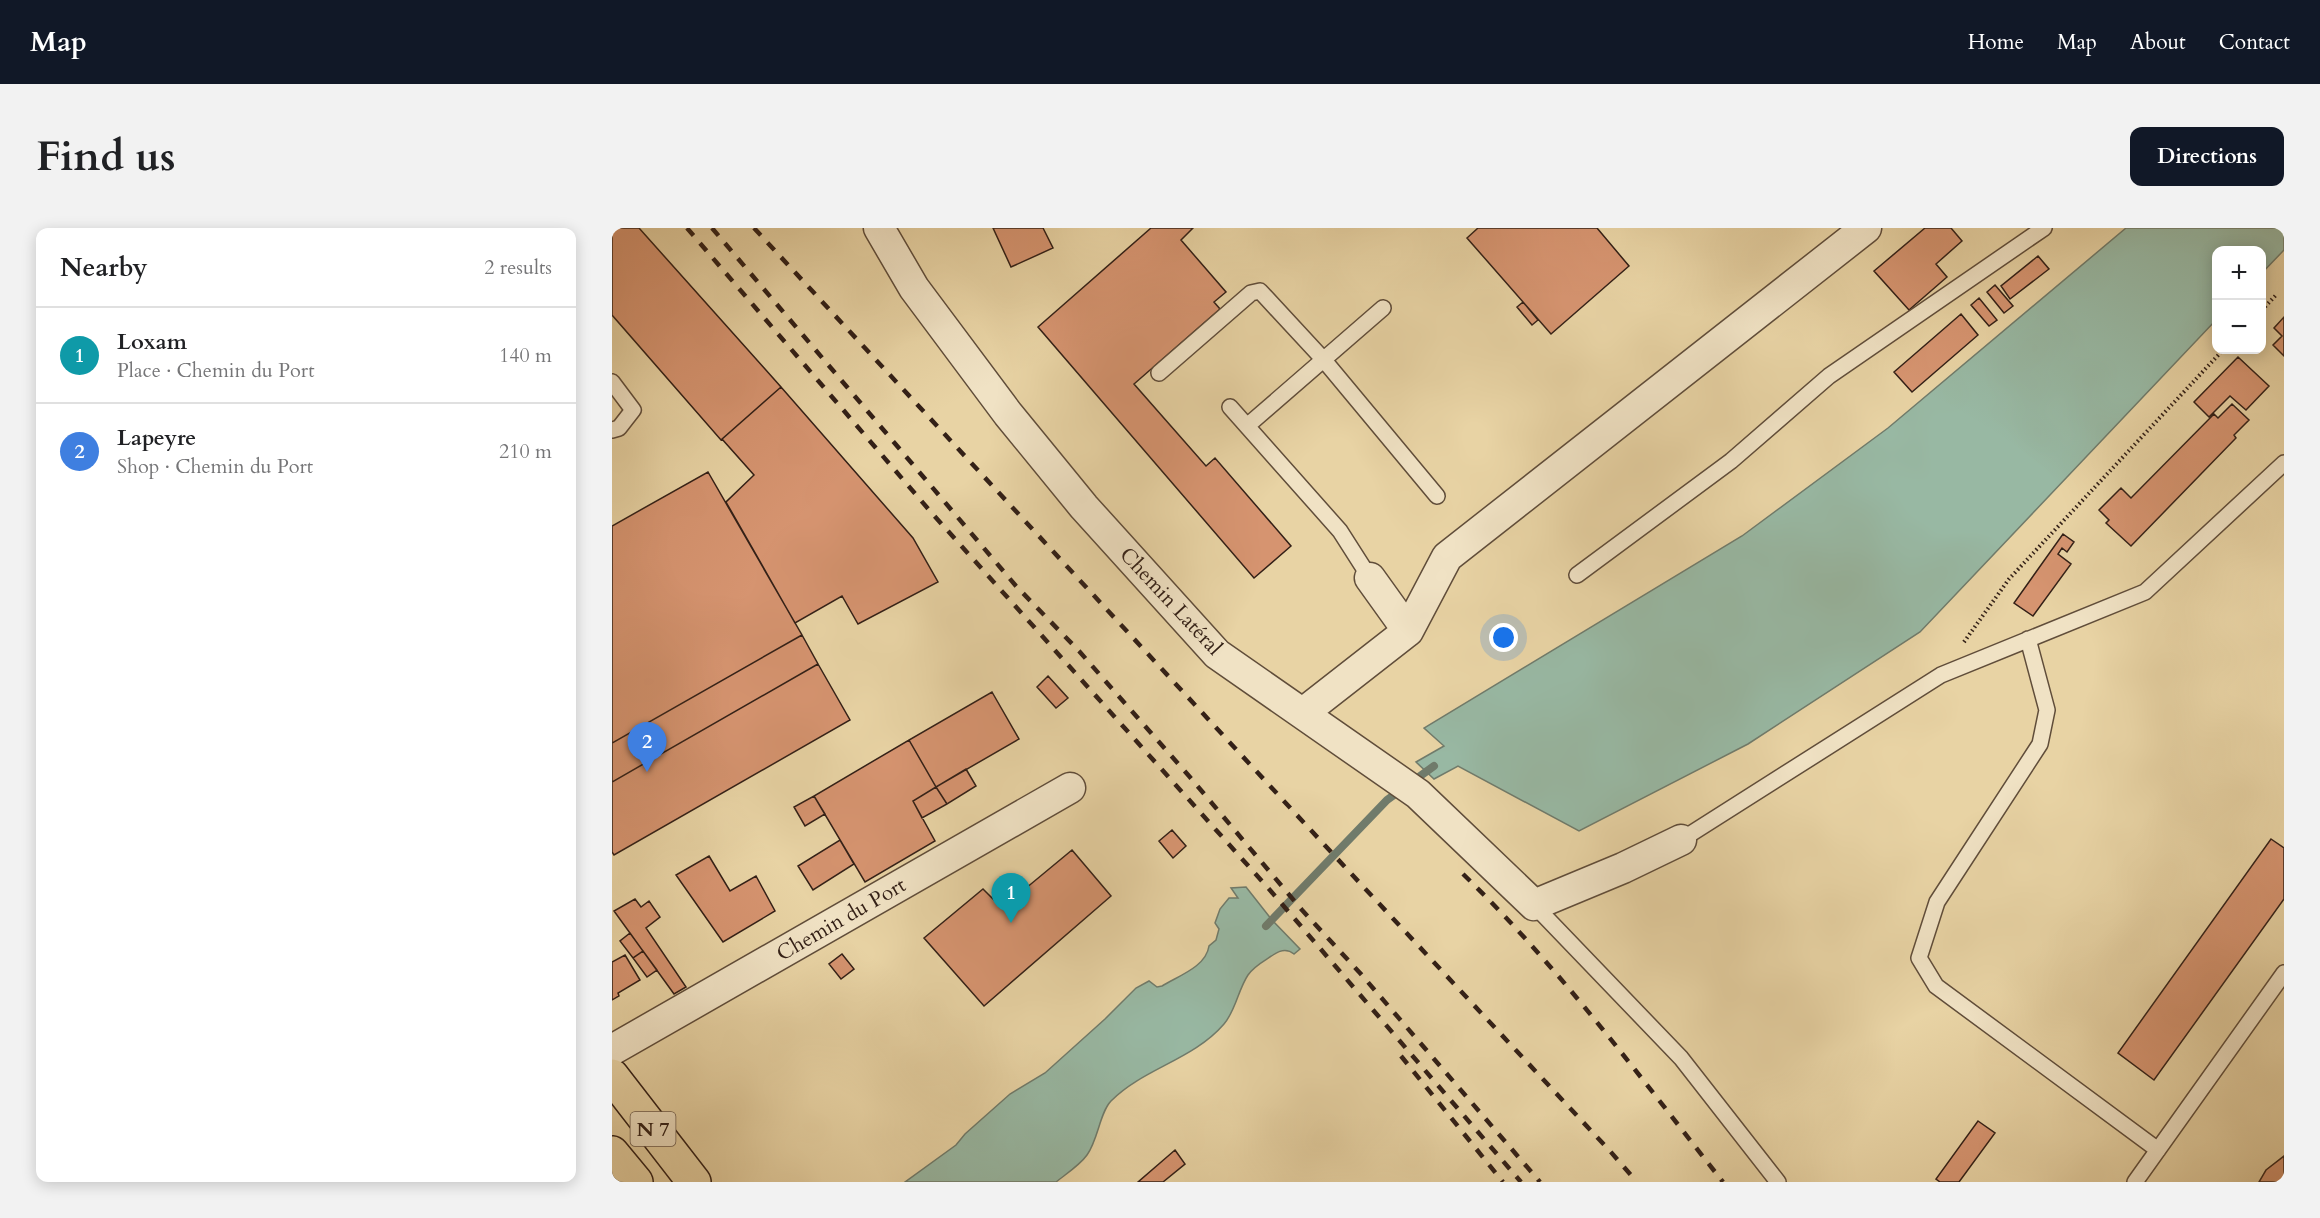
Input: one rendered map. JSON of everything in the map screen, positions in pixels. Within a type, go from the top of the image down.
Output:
[{"type":"main road","name":"N 7","points":[[612,1076],[694,1182]]},
{"type":"main road","name":"N 7","points":[[612,1153],[636,1182]]},
{"type":"street","name":"Chemin Latéral","points":[[879,228],[914,288],[1008,414],[1084,507],[1217,654],[1418,794],[1534,905]]},
{"type":"street","points":[[1303,713],[1408,631],[1447,557],[1866,228]]},
{"type":"street","points":[[1370,578],[1408,631]]},
{"type":"street","name":"Chemin du Port","points":[[612,1050],[1070,788]]},
{"type":"street","points":[[1534,905],[1623,868],[1680,840]]},
{"type":"lane","points":[[1576,575],[1731,460],[1829,376],[2044,228]]},
{"type":"lane","points":[[1159,373],[1251,293],[1260,291],[1323,359],[1437,495]]},
{"type":"lane","points":[[1246,426],[1383,308]]},
{"type":"lane","points":[[612,382],[633,410],[619,428],[612,430]]},
{"type":"lane","points":[[1230,407],[1340,531],[1370,578]]},
{"type":"lane","points":[[1680,840],[1941,675],[2145,592],[2284,463]]},
{"type":"lane","points":[[2028,639],[2047,710],[2040,744],[1937,902],[1919,958],[1936,986],[2158,1150]]},
{"type":"lane","points":[[1534,905],[1680,1058],[1778,1182]]},
{"type":"lane","points":[[2135,1182],[2284,973]]},
{"type":"path","points":[[2266,306],[2276,295]]},
{"type":"path","points":[[1941,675],[2009,579],[2219,354]]},
{"type":"shaded area","points":[[2126,228],[2284,228],[2284,250],[2266,269],[2266,246],[2212,246],[2212,324],[1920,632],[1748,744],[1579,831],[1458,766],[1434,779],[1416,762],[1444,746],[1424,728],[1742,536],[1888,428]]},
{"type":"shaded area","points":[[1246,887],[1272,920],[1300,949],[1294,954],[1286,950],[1278,952],[1256,966],[1245,981],[1228,1018],[1212,1036],[1198,1047],[1138,1080],[1111,1101],[1104,1112],[1091,1149],[1077,1166],[1056,1182],[905,1182],[956,1145],[965,1134],[1010,1094],[1045,1073],[1136,988],[1149,981],[1157,987],[1162,986],[1203,960],[1209,946],[1216,940],[1219,929],[1215,923],[1220,909],[1229,898],[1238,898],[1231,888]]},
{"type":"building","points":[[612,228],[639,228],[781,387],[721,440],[612,315]]},
{"type":"building","points":[[993,228],[1043,228],[1053,248],[1011,267]]},
{"type":"building","points":[[1151,228],[1193,228],[1181,240],[1226,292],[1214,302],[1220,309],[1134,384],[1206,466],[1215,458],[1291,546],[1254,578],[1038,327]]},
{"type":"building","points":[[1478,228],[1597,228],[1629,266],[1551,334],[1467,238]]},
{"type":"building","points":[[1925,228],[1951,228],[1962,241],[1936,264],[1947,277],[1909,310],[1874,271]]},
{"type":"building","points":[[2038,256],[2049,269],[2010,299],[2001,286]]},
{"type":"building","points":[[1995,285],[2013,306],[2004,313],[1987,292]]},
{"type":"building","points":[[1979,298],[1997,320],[1989,326],[1971,305]]},
{"type":"building","points":[[1523,302],[1538,320],[1532,325],[1517,307]]},
{"type":"building","points":[[1961,314],[1978,335],[1912,392],[1894,372]]},
{"type":"building","points":[[2284,317],[2284,356],[2273,345],[2282,336],[2274,328]]},
{"type":"building","points":[[2238,357],[2269,386],[2246,410],[2230,396],[2209,417],[2194,402]]},
{"type":"building","points":[[781,387],[913,538],[938,582],[858,624],[842,596],[795,623],[726,502],[754,475],[722,439]]},
{"type":"building","points":[[2232,404],[2249,420],[2234,435],[2236,438],[2131,546],[2106,523],[2109,520],[2099,510],[2121,488],[2131,498],[2214,414],[2218,418]]},
{"type":"building","points":[[708,472],[802,635],[612,743],[612,526]]},
{"type":"building","points":[[2063,534],[2074,542],[2067,552],[2062,548],[2058,554],[2071,564],[2033,616],[2014,603]]},
{"type":"building","points":[[802,635],[818,664],[612,782],[612,743]]},
{"type":"building","points":[[818,664],[850,720],[614,855],[612,852],[612,782]]},
{"type":"building","points":[[1048,676],[1068,698],[1056,708],[1037,687]]},
{"type":"building","points":[[992,692],[1019,739],[936,787],[909,740]]},
{"type":"building","points":[[909,740],[936,787],[913,801],[935,841],[865,882],[814,796]]},
{"type":"building","points":[[966,769],[976,786],[947,804],[936,787]]},
{"type":"building","points":[[936,787],[947,804],[922,818],[913,801]]},
{"type":"building","points":[[814,796],[825,814],[805,826],[794,807]]},
{"type":"building","points":[[1172,830],[1186,846],[1173,858],[1159,841]]},
{"type":"building","points":[[2271,839],[2284,848],[2284,899],[2154,1080],[2118,1053]]},
{"type":"building","points":[[840,840],[854,864],[813,890],[798,866]]},
{"type":"building","points":[[1072,850],[1111,896],[984,1006],[924,938],[983,889],[1002,908]]},
{"type":"building","points":[[709,856],[730,891],[756,876],[775,911],[723,942],[676,875]]},
{"type":"building","points":[[635,899],[641,907],[649,901],[660,917],[646,928],[686,987],[674,994],[614,911]]},
{"type":"building","points":[[630,933],[643,951],[633,958],[620,941]]},
{"type":"building","points":[[643,951],[657,970],[647,977],[633,958]]},
{"type":"building","points":[[842,954],[854,969],[841,979],[829,964]]},
{"type":"building","points":[[625,955],[640,980],[618,993],[619,996],[612,1000],[612,962]]},
{"type":"building","points":[[1978,1121],[1995,1133],[1959,1182],[1940,1182],[1936,1179]]},
{"type":"building","points":[[1175,1150],[1185,1164],[1163,1182],[1138,1182]]},
{"type":"building","points":[[2284,1156],[2284,1182],[2259,1182],[2266,1170]]},
{"type":"waterway","points":[[1266,926],[1387,800],[1434,766]]},
{"type":"railway","points":[[687,228],[930,511],[1269,889],[1521,1182]]},
{"type":"railway","points":[[712,228],[1016,586],[1079,651],[1189,776],[1302,910],[1360,973],[1540,1182]]},
{"type":"railway","points":[[754,228],[1637,1182]]},
{"type":"railway","points":[[1463,874],[1499,910],[1566,985],[1723,1182]]},
{"type":"railway","points":[[1401,1056],[1503,1182]]},
{"type":"place","name":"Lapeyre","points":[[647,772]]},
{"type":"place","name":"Loxam","points":[[1011,923]]}]
